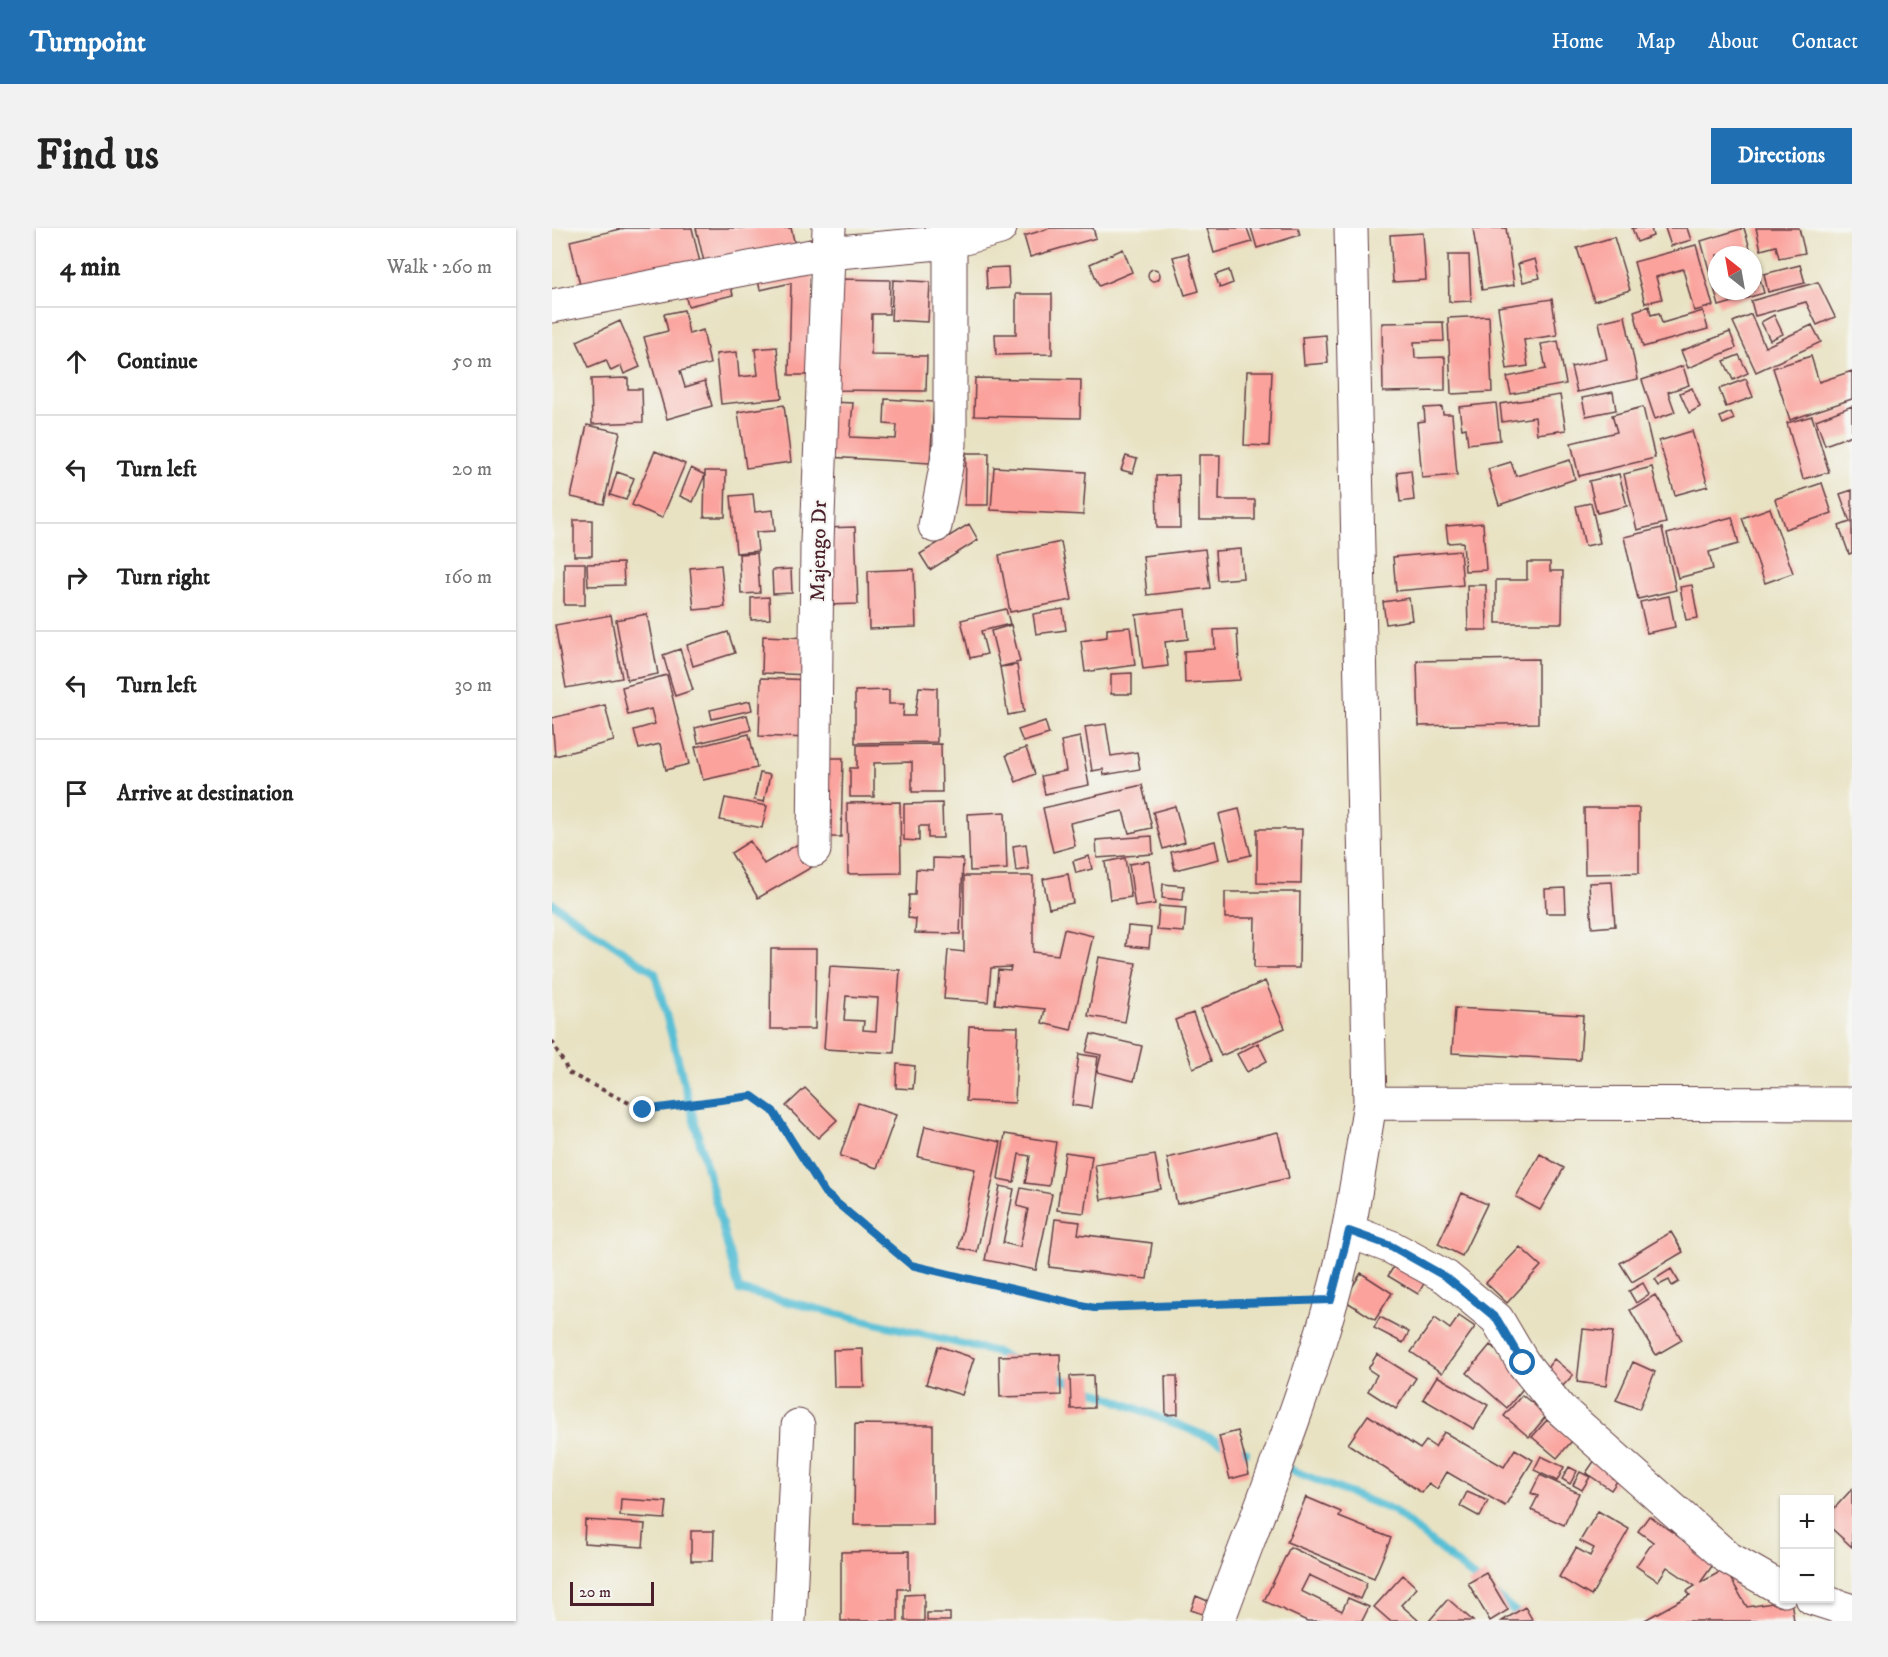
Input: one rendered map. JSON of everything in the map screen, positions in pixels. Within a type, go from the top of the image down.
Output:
[{"type":"street","points":[[552,306],[828,240],[951,235],[1000,228]]},
{"type":"street","points":[[1218,1621],[1305,1382],[1331,1300],[1349,1231],[1370,1103],[1351,228]]},
{"type":"street","points":[[935,526],[950,445],[951,235]]},
{"type":"street","name":"Majengo Dr","points":[[814,850],[817,543],[828,240]]},
{"type":"street","points":[[1370,1103],[1852,1104]]},
{"type":"street","points":[[1349,1231],[1391,1246],[1446,1277],[1497,1319],[1523,1363],[1559,1408],[1728,1558],[1780,1587]]},
{"type":"street","points":[[789,1621],[798,1426]]},
{"type":"street","points":[[1825,1603],[1852,1611]]},
{"type":"path","points":[[552,1041],[569,1073],[643,1110],[752,1096],[773,1111],[825,1193],[911,1265],[1094,1308],[1331,1300]]},
{"type":"building","points":[[625,228],[692,228],[701,267],[582,294],[570,241]]},
{"type":"building","points":[[696,228],[791,228],[795,245],[705,266]]},
{"type":"building","points":[[1050,228],[1093,228],[1096,238],[1030,257],[1024,236]]},
{"type":"building","points":[[1207,228],[1247,228],[1252,242],[1214,253]]},
{"type":"building","points":[[1251,228],[1298,228],[1300,235],[1257,248]]},
{"type":"building","points":[[1473,228],[1506,228],[1514,285],[1482,290]]},
{"type":"building","points":[[1632,228],[1651,228],[1653,236],[1637,242]]},
{"type":"building","points":[[1665,228],[1687,228],[1691,240],[1671,246]]},
{"type":"building","points":[[1744,228],[1749,246],[1708,246],[1708,266],[1701,241]]},
{"type":"building","points":[[1756,228],[1799,228],[1805,253],[1779,258],[1776,246],[1762,250]]},
{"type":"building","points":[[1423,233],[1426,280],[1393,282],[1390,235]]},
{"type":"building","points":[[1614,237],[1630,290],[1594,301],[1577,248]]},
{"type":"building","points":[[1696,245],[1708,288],[1708,300],[1711,300],[1713,306],[1694,311],[1683,269],[1656,277],[1662,299],[1645,303],[1634,262]]},
{"type":"building","points":[[1123,249],[1132,272],[1099,286],[1090,264]]},
{"type":"building","points":[[1188,253],[1199,291],[1185,295],[1173,257]]},
{"type":"building","points":[[1448,255],[1469,255],[1471,301],[1449,302]]},
{"type":"building","points":[[1535,259],[1540,278],[1523,282],[1518,264]]},
{"type":"building","points":[[809,260],[813,279],[811,375],[789,375],[791,283],[760,290],[756,270]]},
{"type":"building","points":[[1800,265],[1805,283],[1768,292],[1764,274]]},
{"type":"building","points":[[1008,267],[1009,288],[987,289],[986,268]]},
{"type":"building","points":[[1156,269],[1160,275],[1156,281],[1152,281],[1148,273]]},
{"type":"building","points":[[1229,270],[1233,283],[1220,288],[1215,275]]},
{"type":"building","points":[[728,275],[733,295],[688,306],[683,286]]},
{"type":"building","points":[[836,279],[890,280],[889,314],[872,314],[871,355],[927,356],[926,391],[834,390]]},
{"type":"building","points":[[893,280],[930,282],[928,322],[891,320]]},
{"type":"building","points":[[1818,282],[1835,317],[1817,325],[1806,302],[1755,316],[1751,301],[1762,300],[1762,298]]},
{"type":"building","points":[[1016,294],[1052,294],[1052,354],[996,355],[995,334],[1016,334]]},
{"type":"building","points":[[1552,299],[1557,335],[1524,340],[1528,366],[1507,369],[1498,307]]},
{"type":"building","points":[[1717,300],[1740,300],[1719,306]]},
{"type":"building","points":[[1649,306],[1651,315],[1659,313],[1662,323],[1703,311],[1708,329],[1643,347],[1634,311]]},
{"type":"building","points":[[684,310],[689,334],[703,330],[710,364],[680,371],[685,387],[705,381],[712,406],[667,419],[644,337],[668,331],[664,314]]},
{"type":"building","points":[[1751,314],[1765,347],[1812,325],[1821,342],[1756,372],[1733,322]]},
{"type":"building","points":[[1774,315],[1783,334],[1770,340],[1761,322]]},
{"type":"building","points":[[1489,316],[1492,392],[1451,394],[1448,318]]},
{"type":"building","points":[[1625,316],[1638,379],[1577,392],[1571,367],[1607,359],[1599,322]]},
{"type":"building","points":[[620,321],[640,367],[624,374],[621,366],[611,371],[606,360],[589,367],[577,341]]},
{"type":"building","points":[[1443,322],[1444,341],[1414,342],[1415,358],[1445,357],[1445,391],[1383,392],[1382,323]]},
{"type":"building","points":[[1730,332],[1736,348],[1688,368],[1681,351]]},
{"type":"building","points":[[1326,335],[1328,363],[1304,365],[1302,337]]},
{"type":"building","points":[[1558,341],[1566,384],[1511,394],[1507,377],[1546,369],[1541,344]]},
{"type":"building","points":[[777,347],[782,398],[721,404],[716,354],[737,352],[739,377],[758,375],[755,349]]},
{"type":"building","points":[[1739,355],[1748,373],[1733,380],[1724,361]]},
{"type":"building","points":[[1811,356],[1819,382],[1852,371],[1852,399],[1790,420],[1773,368]]},
{"type":"building","points":[[1683,366],[1689,385],[1668,392],[1675,412],[1655,419],[1642,380]]},
{"type":"building","points":[[1247,371],[1272,371],[1269,446],[1244,445]]},
{"type":"building","points":[[628,378],[628,389],[642,389],[643,422],[592,424],[591,379]]},
{"type":"building","points":[[975,378],[1081,380],[1080,418],[974,416]]},
{"type":"building","points":[[1746,379],[1753,397],[1726,407],[1719,389]]},
{"type":"building","points":[[1692,388],[1700,407],[1689,413],[1680,393]]},
{"type":"building","points":[[1613,392],[1616,410],[1586,416],[1582,398]]},
{"type":"building","points":[[1560,395],[1566,430],[1537,434],[1535,417],[1502,422],[1500,404]]},
{"type":"building","points":[[885,399],[934,402],[930,463],[828,457],[831,402],[853,403],[850,437],[896,439],[897,425],[884,424]]},
{"type":"building","points":[[1496,403],[1500,440],[1468,444],[1466,428],[1462,429],[1459,407]]},
{"type":"building","points":[[784,405],[791,462],[746,468],[738,412]]},
{"type":"building","points":[[1852,406],[1852,435],[1825,445],[1816,420]]},
{"type":"building","points":[[1442,407],[1443,414],[1452,414],[1457,475],[1422,478],[1417,422],[1425,421],[1424,408]]},
{"type":"building","points":[[1643,407],[1655,458],[1579,476],[1571,443],[1617,432],[1612,415]]},
{"type":"building","points":[[1731,412],[1734,419],[1723,424],[1720,417]]},
{"type":"building","points":[[1812,416],[1829,472],[1803,479],[1787,423]]},
{"type":"building","points":[[587,425],[620,432],[604,504],[571,497]]},
{"type":"building","points":[[1692,431],[1708,486],[1675,495],[1659,441]]},
{"type":"building","points":[[655,451],[685,464],[662,518],[632,505]]},
{"type":"building","points":[[966,453],[989,453],[988,505],[965,505]]},
{"type":"building","points":[[1199,455],[1220,455],[1219,500],[1255,500],[1255,520],[1199,520]]},
{"type":"building","points":[[1126,456],[1137,459],[1133,473],[1121,470]]},
{"type":"building","points":[[1570,460],[1575,479],[1499,505],[1488,469],[1511,462],[1516,476]]},
{"type":"building","points":[[994,467],[1086,472],[1083,515],[991,510]]},
{"type":"building","points":[[1652,467],[1666,523],[1637,530],[1624,474]]},
{"type":"building","points":[[691,468],[705,475],[693,502],[680,496]]},
{"type":"building","points":[[1411,470],[1414,500],[1400,502],[1397,472]]},
{"type":"building","points":[[705,471],[726,471],[725,517],[704,517]]},
{"type":"building","points":[[617,472],[634,478],[626,500],[610,495]]},
{"type":"building","points":[[1619,474],[1627,506],[1597,513],[1589,481]]},
{"type":"building","points":[[1179,475],[1180,528],[1157,528],[1156,476]]},
{"type":"building","points":[[1822,483],[1832,513],[1785,529],[1775,499]]},
{"type":"building","points":[[1852,490],[1852,553],[1849,554],[1839,526],[1850,522],[1840,494]]},
{"type":"building","points":[[753,494],[755,512],[773,510],[775,531],[756,532],[758,551],[736,553],[731,496]]},
{"type":"building","points":[[1591,503],[1600,543],[1585,546],[1576,506]]},
{"type":"building","points":[[1770,508],[1793,573],[1765,583],[1742,518]]},
{"type":"building","points":[[1732,517],[1739,544],[1709,552],[1713,569],[1678,578],[1667,534]]},
{"type":"building","points":[[574,520],[592,520],[592,556],[574,556]]},
{"type":"building","points":[[1483,523],[1486,570],[1465,571],[1463,542],[1448,543],[1446,526]]},
{"type":"building","points":[[969,524],[978,540],[930,570],[920,554]]},
{"type":"building","points":[[855,527],[858,604],[827,605],[825,528]]},
{"type":"building","points":[[1662,528],[1676,590],[1638,599],[1624,537]]},
{"type":"building","points":[[1061,542],[1072,600],[1010,612],[999,555]]},
{"type":"building","points":[[1205,549],[1210,588],[1147,595],[1143,556]]},
{"type":"building","points":[[1241,549],[1243,578],[1217,580],[1215,551]]},
{"type":"building","points":[[1460,551],[1463,585],[1396,591],[1393,557]]},
{"type":"building","points":[[757,553],[760,593],[741,594],[739,554]]},
{"type":"building","points":[[1527,562],[1550,562],[1550,571],[1563,571],[1562,623],[1496,623],[1496,580],[1527,580]]},
{"type":"building","points":[[564,563],[585,563],[585,605],[564,605]]},
{"type":"building","points":[[623,563],[624,585],[588,586],[587,564]]},
{"type":"building","points":[[721,565],[725,607],[694,610],[690,568]]},
{"type":"building","points":[[791,569],[792,593],[773,594],[772,570]]},
{"type":"building","points":[[914,569],[916,627],[869,629],[868,571]]},
{"type":"building","points":[[1467,585],[1486,585],[1487,630],[1468,630]]},
{"type":"building","points":[[1692,585],[1698,618],[1686,620],[1680,587]]},
{"type":"building","points":[[1669,596],[1675,627],[1647,633],[1640,602]]},
{"type":"building","points":[[769,597],[770,619],[751,620],[751,598]]},
{"type":"building","points":[[1409,598],[1412,620],[1386,624],[1383,602]]},
{"type":"building","points":[[1006,609],[1010,624],[981,631],[987,654],[970,658],[961,620]]},
{"type":"building","points":[[1063,609],[1066,630],[1036,634],[1033,614]]},
{"type":"building","points":[[1185,609],[1188,639],[1165,642],[1168,666],[1143,669],[1136,615]]},
{"type":"building","points":[[647,614],[658,674],[627,680],[616,620]]},
{"type":"building","points":[[611,615],[622,678],[566,688],[555,625]]},
{"type":"building","points":[[1011,625],[1020,662],[1000,667],[991,631]]},
{"type":"building","points":[[1130,627],[1135,665],[1085,672],[1081,641],[1107,637],[1107,629]]},
{"type":"building","points":[[1237,629],[1240,680],[1185,683],[1184,651],[1215,649],[1214,630]]},
{"type":"building","points":[[728,632],[735,653],[693,666],[687,645]]},
{"type":"building","points":[[763,636],[812,638],[810,675],[762,673]]},
{"type":"building","points":[[680,649],[693,690],[675,696],[663,655]]},
{"type":"building","points":[[1538,659],[1538,723],[1419,726],[1417,661]]},
{"type":"building","points":[[1017,665],[1024,712],[1008,715],[1000,667]]},
{"type":"building","points":[[1132,673],[1132,694],[1111,694],[1111,674]]},
{"type":"building","points":[[667,675],[689,764],[666,770],[660,744],[639,749],[634,730],[655,724],[651,709],[628,715],[622,687]]},
{"type":"building","points":[[761,678],[811,680],[808,738],[759,736]]},
{"type":"building","points":[[919,687],[937,688],[937,742],[855,743],[855,691],[889,690],[889,704],[904,704],[903,716],[915,716]]},
{"type":"building","points":[[750,701],[752,710],[712,719],[710,710]]},
{"type":"building","points":[[605,705],[614,741],[555,756],[552,718]]},
{"type":"building","points":[[747,715],[751,730],[698,743],[695,728]]},
{"type":"building","points":[[1045,721],[1049,734],[1023,742],[1018,730]]},
{"type":"building","points":[[1106,724],[1111,756],[1137,752],[1140,769],[1104,775],[1103,769],[1092,771],[1085,727]]},
{"type":"building","points":[[749,734],[757,768],[703,780],[695,747]]},
{"type":"building","points":[[1080,737],[1089,785],[1045,794],[1041,776],[1066,771],[1061,741]]},
{"type":"building","points":[[941,744],[942,792],[912,792],[912,762],[874,763],[874,797],[850,797],[850,768],[857,768],[857,745]]},
{"type":"building","points":[[1026,748],[1035,774],[1016,782],[1006,755]]},
{"type":"building","points":[[818,758],[843,758],[841,837],[816,837]]},
{"type":"building","points":[[760,773],[770,775],[764,802],[754,800]]},
{"type":"building","points":[[1142,785],[1152,828],[1129,833],[1123,811],[1070,823],[1075,846],[1053,852],[1043,808]]},
{"type":"building","points":[[725,798],[767,806],[762,828],[720,820]]},
{"type":"building","points":[[900,802],[901,873],[848,874],[847,803]]},
{"type":"building","points":[[942,803],[943,838],[928,838],[928,826],[919,826],[919,841],[904,840],[904,804]]},
{"type":"building","points":[[1175,806],[1185,842],[1163,849],[1153,812]]},
{"type":"building","points":[[1584,808],[1639,808],[1639,873],[1585,874]]},
{"type":"building","points":[[1239,809],[1251,855],[1230,860],[1219,814]]},
{"type":"building","points":[[1005,812],[1007,869],[970,871],[968,814]]},
{"type":"building","points":[[1257,829],[1302,829],[1301,884],[1257,883]]},
{"type":"building","points":[[1152,836],[1153,854],[1097,858],[1096,840]]},
{"type":"building","points":[[750,841],[764,864],[798,844],[812,867],[758,898],[731,853]]},
{"type":"building","points":[[1215,841],[1219,859],[1175,870],[1171,852]]},
{"type":"building","points":[[1026,844],[1029,869],[1016,871],[1013,846]]},
{"type":"building","points":[[1089,856],[1092,869],[1076,873],[1073,861]]},
{"type":"building","points":[[933,858],[963,859],[960,934],[915,933],[916,919],[908,918],[909,895],[915,895],[916,869],[933,870]]},
{"type":"building","points":[[1125,858],[1131,897],[1110,900],[1105,862]]},
{"type":"building","points":[[1149,861],[1155,904],[1135,907],[1129,864]]},
{"type":"building","points":[[1068,874],[1073,903],[1049,908],[1043,879]]},
{"type":"building","points":[[964,876],[1033,876],[1033,952],[1058,955],[1064,929],[1093,936],[1071,1030],[1042,1023],[1045,1009],[995,1004],[998,970],[1010,971],[1011,967],[991,968],[988,1002],[944,999],[948,950],[964,952]]},
{"type":"building","points":[[1612,882],[1615,926],[1592,928],[1589,883]]},
{"type":"building","points":[[1163,884],[1184,886],[1183,900],[1162,898]]},
{"type":"building","points":[[1565,888],[1566,913],[1546,913],[1545,889]]},
{"type":"building","points":[[1225,892],[1300,892],[1299,968],[1254,968],[1255,918],[1225,918]]},
{"type":"building","points":[[1159,906],[1186,908],[1184,932],[1157,930]]},
{"type":"building","points":[[1128,926],[1151,928],[1149,948],[1126,946]]},
{"type":"building","points":[[771,949],[816,949],[815,1029],[770,1029]]},
{"type":"building","points":[[1099,957],[1136,963],[1125,1022],[1088,1016]]},
{"type":"building","points":[[830,966],[900,970],[894,1053],[824,1049]],"holes":[[[846,996],[878,998],[876,1031],[863,1030],[864,1021],[844,1020]]]},
{"type":"building","points":[[1265,981],[1285,1028],[1221,1056],[1201,1009]]},
{"type":"building","points":[[1455,1008],[1583,1015],[1580,1060],[1452,1053]]},
{"type":"building","points":[[1193,1013],[1211,1061],[1193,1068],[1175,1020]]},
{"type":"building","points":[[969,1026],[1018,1027],[1015,1103],[966,1101]]},
{"type":"building","points":[[1091,1034],[1142,1046],[1134,1081],[1097,1072],[1101,1055],[1086,1052]]},
{"type":"building","points":[[1258,1043],[1267,1061],[1247,1072],[1237,1054]]},
{"type":"building","points":[[1079,1054],[1098,1057],[1091,1108],[1072,1105]]},
{"type":"building","points":[[897,1064],[915,1066],[913,1089],[896,1088]]},
{"type":"building","points":[[805,1088],[837,1120],[818,1138],[786,1106]]},
{"type":"building","points":[[858,1103],[896,1115],[877,1168],[840,1156]]},
{"type":"building","points":[[925,1126],[1001,1142],[977,1252],[959,1248],[975,1169],[918,1157]]},
{"type":"building","points":[[1278,1132],[1289,1178],[1177,1204],[1167,1158]]},
{"type":"building","points":[[1005,1134],[1056,1142],[1049,1186],[1025,1183],[1030,1156],[1019,1154],[1014,1182],[998,1179]]},
{"type":"building","points":[[1065,1152],[1092,1156],[1084,1213],[1057,1210]]},
{"type":"building","points":[[1540,1154],[1564,1168],[1540,1210],[1516,1197]]},
{"type":"building","points":[[1155,1155],[1161,1189],[1101,1200],[1095,1165]]},
{"type":"building","points":[[1000,1186],[1014,1189],[1003,1243],[1020,1247],[1028,1209],[1017,1206],[1021,1188],[1052,1194],[1036,1270],[985,1260]]},
{"type":"building","points":[[1462,1193],[1487,1204],[1462,1256],[1438,1244]]},
{"type":"building","points":[[1055,1219],[1080,1222],[1078,1234],[1152,1243],[1147,1279],[1049,1267]]},
{"type":"building","points":[[1671,1232],[1683,1252],[1632,1282],[1620,1263]]},
{"type":"building","points":[[1520,1247],[1541,1266],[1507,1303],[1486,1283]]},
{"type":"building","points":[[1397,1261],[1427,1278],[1418,1294],[1388,1276]]},
{"type":"building","points":[[1671,1269],[1679,1282],[1672,1286],[1669,1280],[1659,1285],[1655,1279]]},
{"type":"building","points":[[1361,1273],[1392,1293],[1375,1320],[1344,1300]]},
{"type":"building","points":[[1643,1283],[1649,1294],[1636,1303],[1629,1291]]},
{"type":"building","points":[[1655,1295],[1682,1340],[1656,1355],[1630,1310]]},
{"type":"building","points":[[1459,1316],[1475,1327],[1442,1373],[1411,1352],[1435,1318],[1450,1329]]},
{"type":"building","points":[[1380,1317],[1409,1332],[1403,1343],[1374,1328]]},
{"type":"building","points":[[1583,1329],[1613,1332],[1606,1386],[1577,1382]]},
{"type":"building","points":[[1490,1345],[1531,1379],[1507,1408],[1467,1373]]},
{"type":"building","points":[[938,1346],[974,1358],[962,1395],[926,1384]]},
{"type":"building","points":[[863,1349],[864,1387],[834,1387],[833,1350]]},
{"type":"building","points":[[1060,1354],[1061,1395],[1000,1397],[999,1356]]},
{"type":"building","points":[[1377,1354],[1416,1378],[1396,1409],[1368,1391],[1377,1375],[1368,1369]]},
{"type":"building","points":[[1554,1359],[1573,1375],[1561,1388],[1543,1373]]},
{"type":"building","points":[[1633,1362],[1655,1372],[1639,1409],[1616,1400]]},
{"type":"building","points":[[1093,1375],[1094,1408],[1071,1409],[1070,1376]]},
{"type":"building","points":[[1165,1376],[1177,1376],[1178,1414],[1166,1415]]},
{"type":"building","points":[[1437,1376],[1488,1405],[1474,1429],[1423,1399]]},
{"type":"building","points":[[1522,1395],[1537,1407],[1541,1402],[1551,1410],[1529,1437],[1504,1416]]},
{"type":"building","points":[[1368,1415],[1420,1449],[1426,1441],[1435,1447],[1444,1432],[1504,1467],[1515,1449],[1533,1460],[1505,1506],[1447,1472],[1437,1489],[1429,1483],[1422,1493],[1348,1444]]},
{"type":"building","points":[[1547,1420],[1572,1441],[1557,1458],[1532,1437]]},
{"type":"building","points":[[855,1424],[933,1425],[933,1525],[854,1525]]},
{"type":"building","points":[[1238,1431],[1249,1474],[1230,1479],[1219,1436]]},
{"type":"building","points":[[1541,1456],[1564,1467],[1557,1481],[1534,1470]]},
{"type":"building","points":[[1597,1457],[1622,1474],[1611,1490],[1586,1473]]},
{"type":"building","points":[[1569,1467],[1577,1471],[1570,1484],[1562,1479]]},
{"type":"building","points":[[1580,1472],[1590,1477],[1582,1490],[1573,1485]]},
{"type":"building","points":[[1540,1475],[1579,1493],[1564,1525],[1531,1510],[1538,1496],[1531,1493]]},
{"type":"building","points":[[1852,1489],[1852,1547],[1834,1531],[1834,1509]]},
{"type":"building","points":[[1467,1492],[1488,1501],[1480,1517],[1460,1506]]},
{"type":"building","points":[[1306,1497],[1341,1512],[1339,1517],[1391,1538],[1374,1578],[1287,1542]]},
{"type":"building","points":[[621,1499],[667,1502],[665,1519],[620,1516]]},
{"type":"building","points":[[1598,1511],[1629,1529],[1591,1596],[1559,1577],[1576,1548],[1590,1556],[1594,1548],[1580,1541]]},
{"type":"building","points":[[1649,1516],[1715,1562],[1700,1583],[1725,1569],[1747,1607],[1780,1602],[1791,1603],[1794,1621],[1643,1621],[1690,1595],[1687,1591],[1695,1586],[1667,1567],[1658,1581],[1636,1566],[1653,1542],[1638,1531]]},
{"type":"building","points":[[585,1520],[645,1524],[643,1547],[584,1543]]},
{"type":"building","points":[[691,1531],[714,1531],[713,1561],[691,1561]]},
{"type":"building","points":[[1290,1547],[1367,1583],[1360,1599],[1309,1575],[1301,1591],[1342,1611],[1348,1598],[1369,1607],[1362,1621],[1307,1621],[1264,1601]]},
{"type":"building","points":[[909,1551],[909,1589],[898,1589],[898,1621],[841,1621],[841,1552]]},
{"type":"building","points":[[1486,1573],[1508,1610],[1490,1621],[1468,1583]]},
{"type":"building","points":[[1403,1575],[1417,1588],[1401,1605],[1419,1621],[1390,1621],[1374,1607]]},
{"type":"building","points":[[924,1594],[924,1621],[905,1621],[905,1595]]},
{"type":"building","points":[[1196,1596],[1210,1602],[1205,1615],[1191,1610]]},
{"type":"building","points":[[1448,1599],[1473,1621],[1429,1621]]},
{"type":"building","points":[[1525,1607],[1533,1621],[1502,1621]]},
{"type":"building","points":[[927,1613],[950,1613],[950,1621],[927,1621]]},
{"type":"waterway","points":[[552,903],[655,973],[739,1290],[995,1352],[1013,1360]]},
{"type":"waterway","points":[[1050,1374],[1246,1452]]},
{"type":"waterway","points":[[1289,1469],[1394,1511],[1484,1586]]},
{"type":"waterway","points":[[1494,1594],[1527,1621]]},
{"type":"route","points":[[643,1110],[752,1096],[773,1111],[825,1193],[911,1265],[1094,1308],[1331,1300],[1349,1231],[1391,1246],[1446,1277],[1497,1319],[1523,1363]]}]
